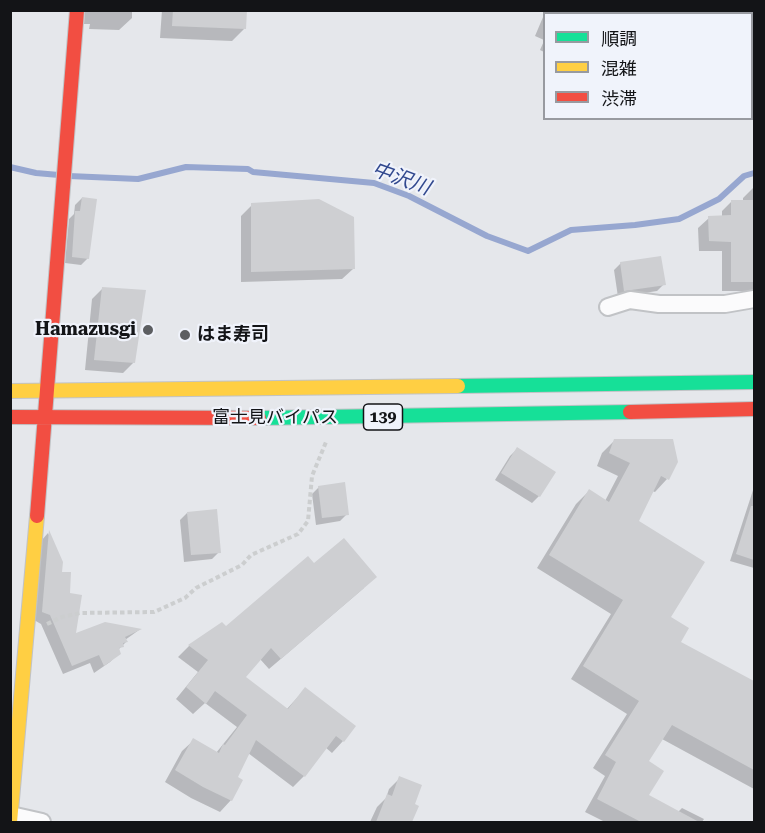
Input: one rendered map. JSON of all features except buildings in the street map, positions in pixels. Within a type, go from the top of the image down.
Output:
[{"type":"main road","points":[[10,822],[77,10]]},
{"type":"main road","name":"富士見バイパス","points":[[10,391],[754,382]]},
{"type":"main road","name":"富士見バイパス","points":[[10,417],[336,418],[754,409]]},
{"type":"street","points":[[608,307],[630,300],[659,304],[725,304],[754,298]]},
{"type":"street","points":[[11,815],[42,822]]},
{"type":"path","points":[[27,634],[62,617],[80,613],[154,612],[185,598],[196,588],[242,565],[251,555],[298,534],[308,521],[312,476],[336,418]]},
{"type":"waterway","name":"中沢川","points":[[10,167],[59,175]]},
{"type":"waterway","name":"中沢川","points":[[69,176],[138,179],[186,167],[248,169],[253,172],[374,183],[409,196],[487,236],[528,251],[571,230],[679,219],[719,199],[744,176],[754,173]]},
{"type":"traffic: fast","points":[[458,386],[754,382]]},
{"type":"traffic: fast","points":[[259,418],[630,412]]},
{"type":"traffic: slow","points":[[10,391],[458,386]]},
{"type":"traffic: slow","points":[[10,822],[37,516]]},
{"type":"traffic: jam","points":[[37,516],[77,10]]},
{"type":"traffic: jam","points":[[630,412],[754,409]]},
{"type":"traffic: jam","points":[[10,417],[259,418]]},
{"type":"place","name":"Hamazusgi","points":[[148,330]]},
{"type":"place","name":"はま寿司","points":[[185,335]]}]
